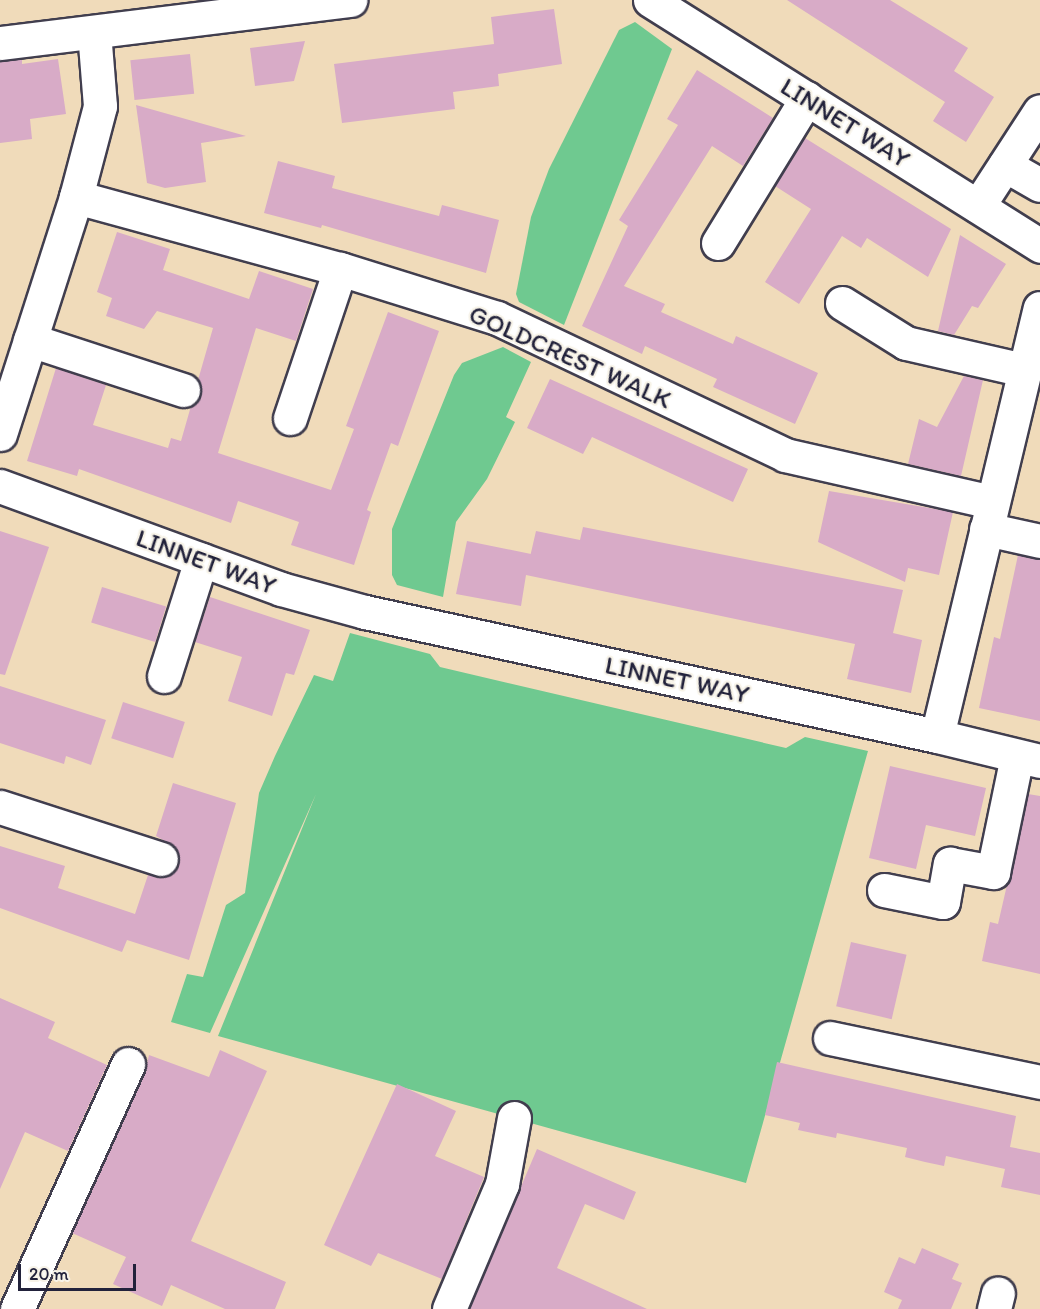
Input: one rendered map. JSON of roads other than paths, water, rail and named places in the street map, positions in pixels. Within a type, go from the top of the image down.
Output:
[{"type":"street","points":[[0,43],[94,32],[153,12],[350,0]]},
{"type":"street","name":"LINNET WAY","points":[[650,0],[1040,246]]},
{"type":"street","points":[[0,434],[76,197],[100,106],[94,32]]},
{"type":"street","points":[[718,243],[807,98]]},
{"type":"street","points":[[978,206],[1040,111]]},
{"type":"street","points":[[1005,165],[1040,185]]},
{"type":"street","name":"GOLDCREST WALK","points":[[76,197],[340,269],[497,318],[785,455],[989,516],[1040,541]]},
{"type":"street","points":[[290,418],[340,269]]},
{"type":"street","points":[[842,303],[906,343],[1024,370]]},
{"type":"street","points":[[937,736],[1040,308]]},
{"type":"street","points":[[30,340],[183,390]]},
{"type":"street","name":"LINNET WAY","points":[[0,486],[281,589],[386,617],[937,736],[1028,759]]},
{"type":"street","points":[[164,676],[201,560]]},
{"type":"street","points":[[884,890],[943,902],[950,864],[993,872],[1028,759]]},
{"type":"street","points":[[0,807],[161,859]]},
{"type":"street","points":[[830,1038],[1040,1082]]},
{"type":"street","points":[[0,1302],[16,1309],[128,1064]]},
{"type":"street","points":[[449,1309],[502,1184],[514,1118]]}]
